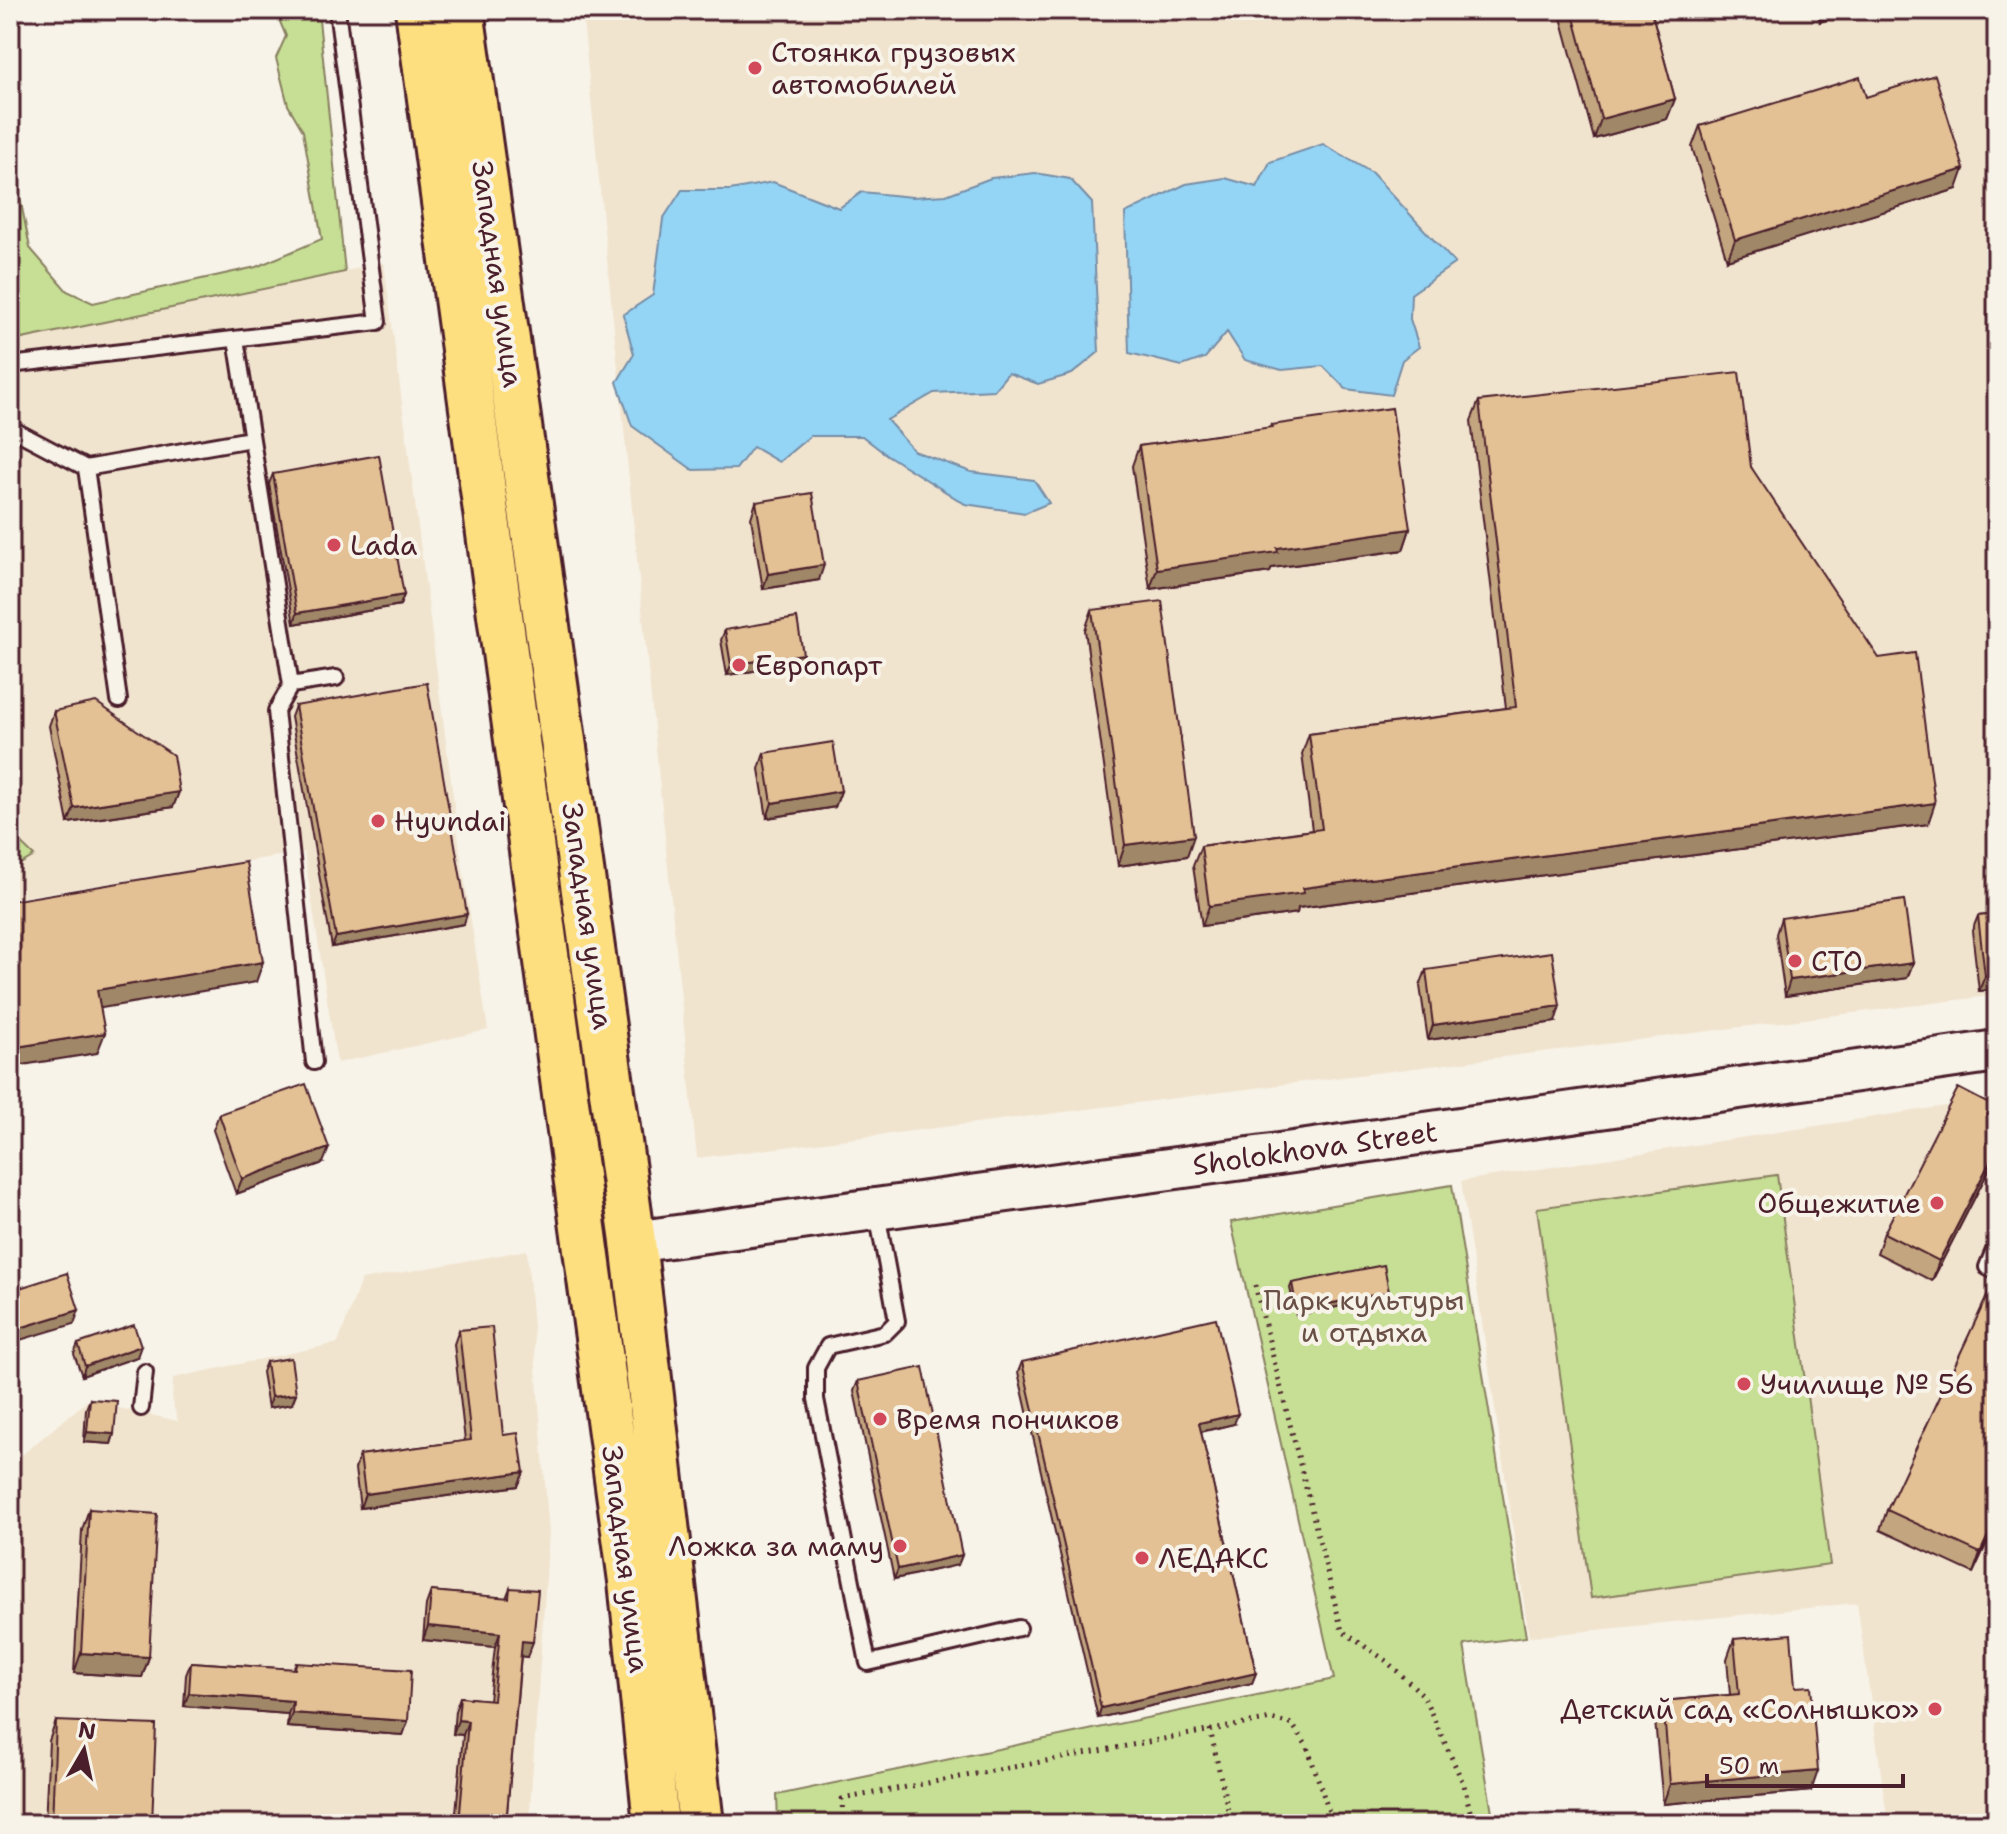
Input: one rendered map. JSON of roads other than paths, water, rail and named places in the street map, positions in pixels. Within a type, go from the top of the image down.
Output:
[{"type":"main road","name":"Западная улица","points":[[418,10],[631,1581],[656,1824]]},
{"type":"main road","name":"Западная улица","points":[[461,10],[633,1242],[701,1824]]},
{"type":"street","name":"Sholokhova Street","points":[[633,1242],[1997,1051]]},
{"type":"lane","points":[[10,365],[378,322],[337,10]]},
{"type":"lane","points":[[236,339],[291,685],[276,711],[314,1062]]},
{"type":"lane","points":[[10,428],[86,468],[251,439]]},
{"type":"lane","points":[[86,468],[119,700]]},
{"type":"lane","points":[[291,685],[336,678]]},
{"type":"lane","points":[[876,1208],[897,1321],[885,1333],[828,1346],[816,1368],[816,1399],[868,1663],[1019,1628]]},
{"type":"lane","points":[[1997,1243],[1987,1267],[1997,1272]]},
{"type":"lane","points":[[141,1408],[145,1372]]},
{"type":"water","points":[[1323,144],[1372,173],[1455,263],[1411,294],[1410,319],[1419,347],[1402,360],[1391,395],[1346,389],[1323,366],[1282,370],[1245,360],[1227,332],[1205,358],[1182,366],[1129,353],[1125,213],[1186,184],[1225,178],[1257,187],[1270,162]]},
{"type":"water","points":[[1035,173],[1070,179],[1092,203],[1099,352],[1072,374],[1038,384],[1008,373],[994,390],[934,393],[887,420],[914,451],[971,472],[1034,480],[1049,503],[1025,513],[965,504],[862,436],[810,436],[779,462],[753,447],[736,469],[693,470],[632,426],[617,382],[634,354],[623,315],[653,295],[663,219],[682,190],[730,190],[773,182],[839,208],[862,192],[912,197],[946,195],[991,178]]},
{"type":"place","name":"Стоянка грузовых автомобилей","points":[[755,68]]},
{"type":"place","name":"Lada","points":[[334,545]]},
{"type":"place","name":"Европарт","points":[[739,665]]},
{"type":"place","name":"Hyundai","points":[[378,821]]},
{"type":"place","name":"СТО","points":[[1795,961]]},
{"type":"place","name":"Общежитие","points":[[1937,1203]]},
{"type":"place","name":"Училище № 56","points":[[1744,1384]]},
{"type":"place","name":"Время пончиков","points":[[880,1419]]},
{"type":"place","name":"Ложка за маму","points":[[900,1546]]},
{"type":"place","name":"ЛЕДАКС","points":[[1142,1558]]},
{"type":"place","name":"Детский сад «Солнышко»","points":[[1935,1709]]},
{"type":"park label","name":"Парк культуры и отдыха","points":[[1364,1316]]}]
